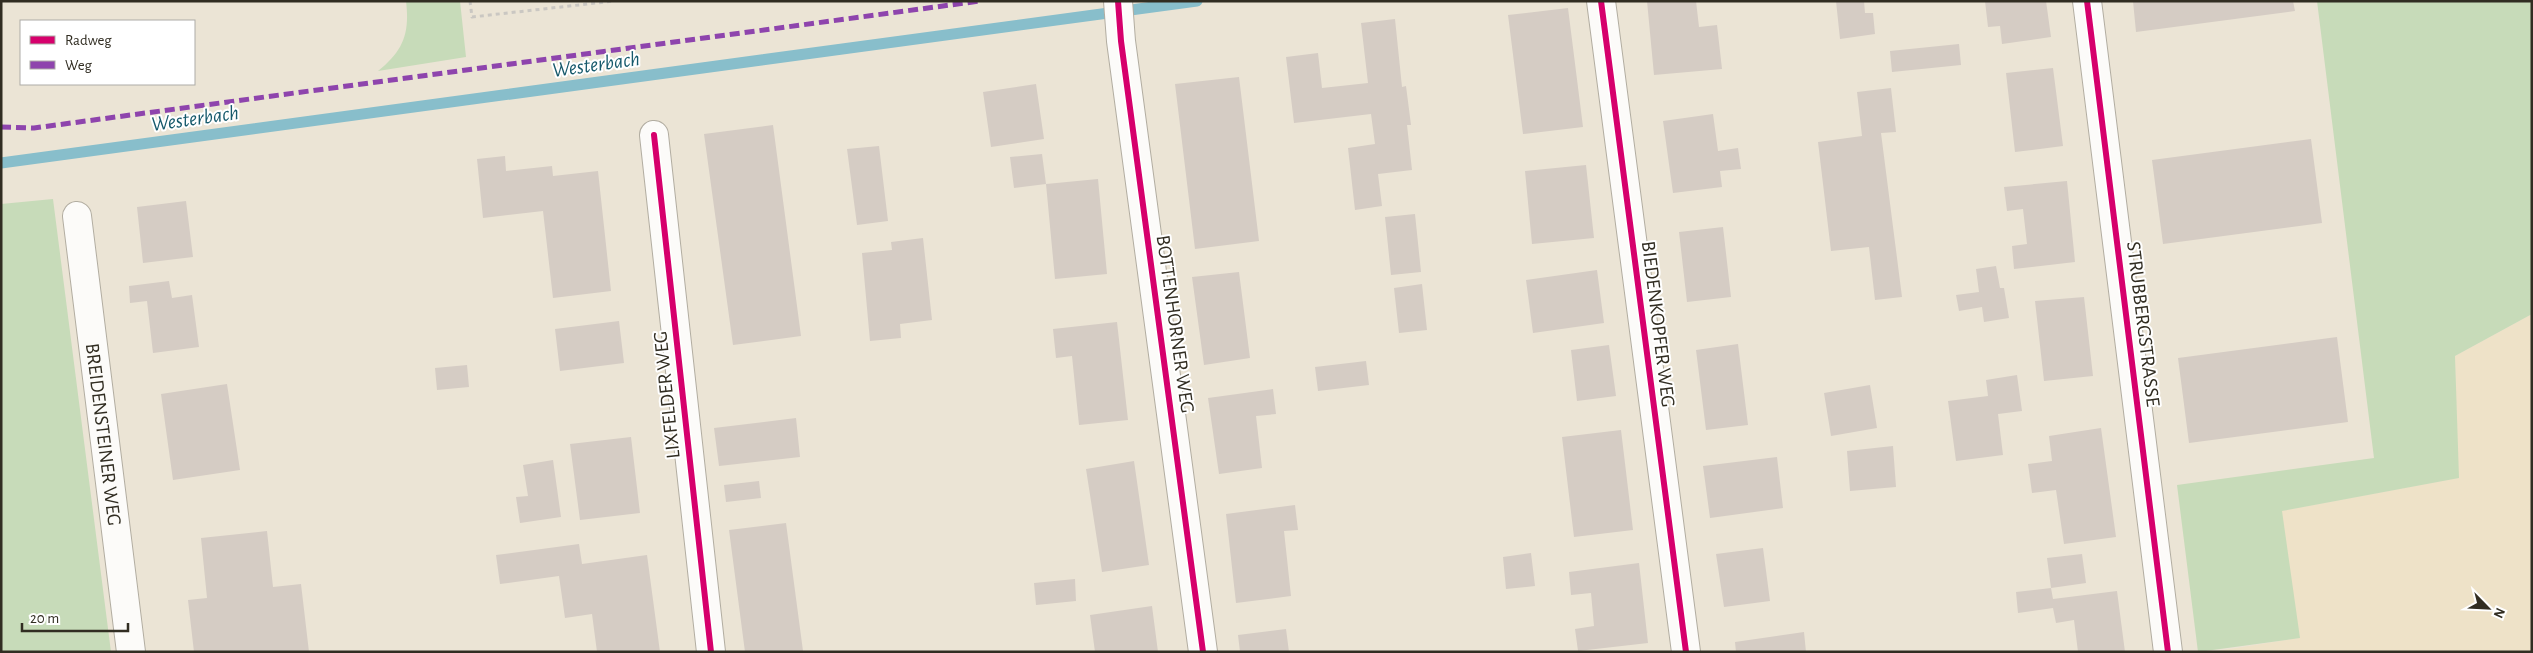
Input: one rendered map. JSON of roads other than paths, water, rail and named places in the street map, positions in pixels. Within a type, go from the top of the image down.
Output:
[{"type":"street","name":"BOTTENHORNER WEG","points":[[1118,1],[1120,41],[1203,652]]},
{"type":"street","name":"BIEDENKOPFER WEG","points":[[1601,1],[1686,652]]},
{"type":"street","name":"STRUBBERGSTRASSE","points":[[2087,1],[2168,652]]},
{"type":"street","name":"LIXFELDER WEG","points":[[654,135],[711,652]]},
{"type":"street","name":"BREIDENSTEINER WEG","points":[[77,216],[131,652]]},
{"type":"waterway","name":"Westerbach","points":[[1,163],[1197,1]]}]
